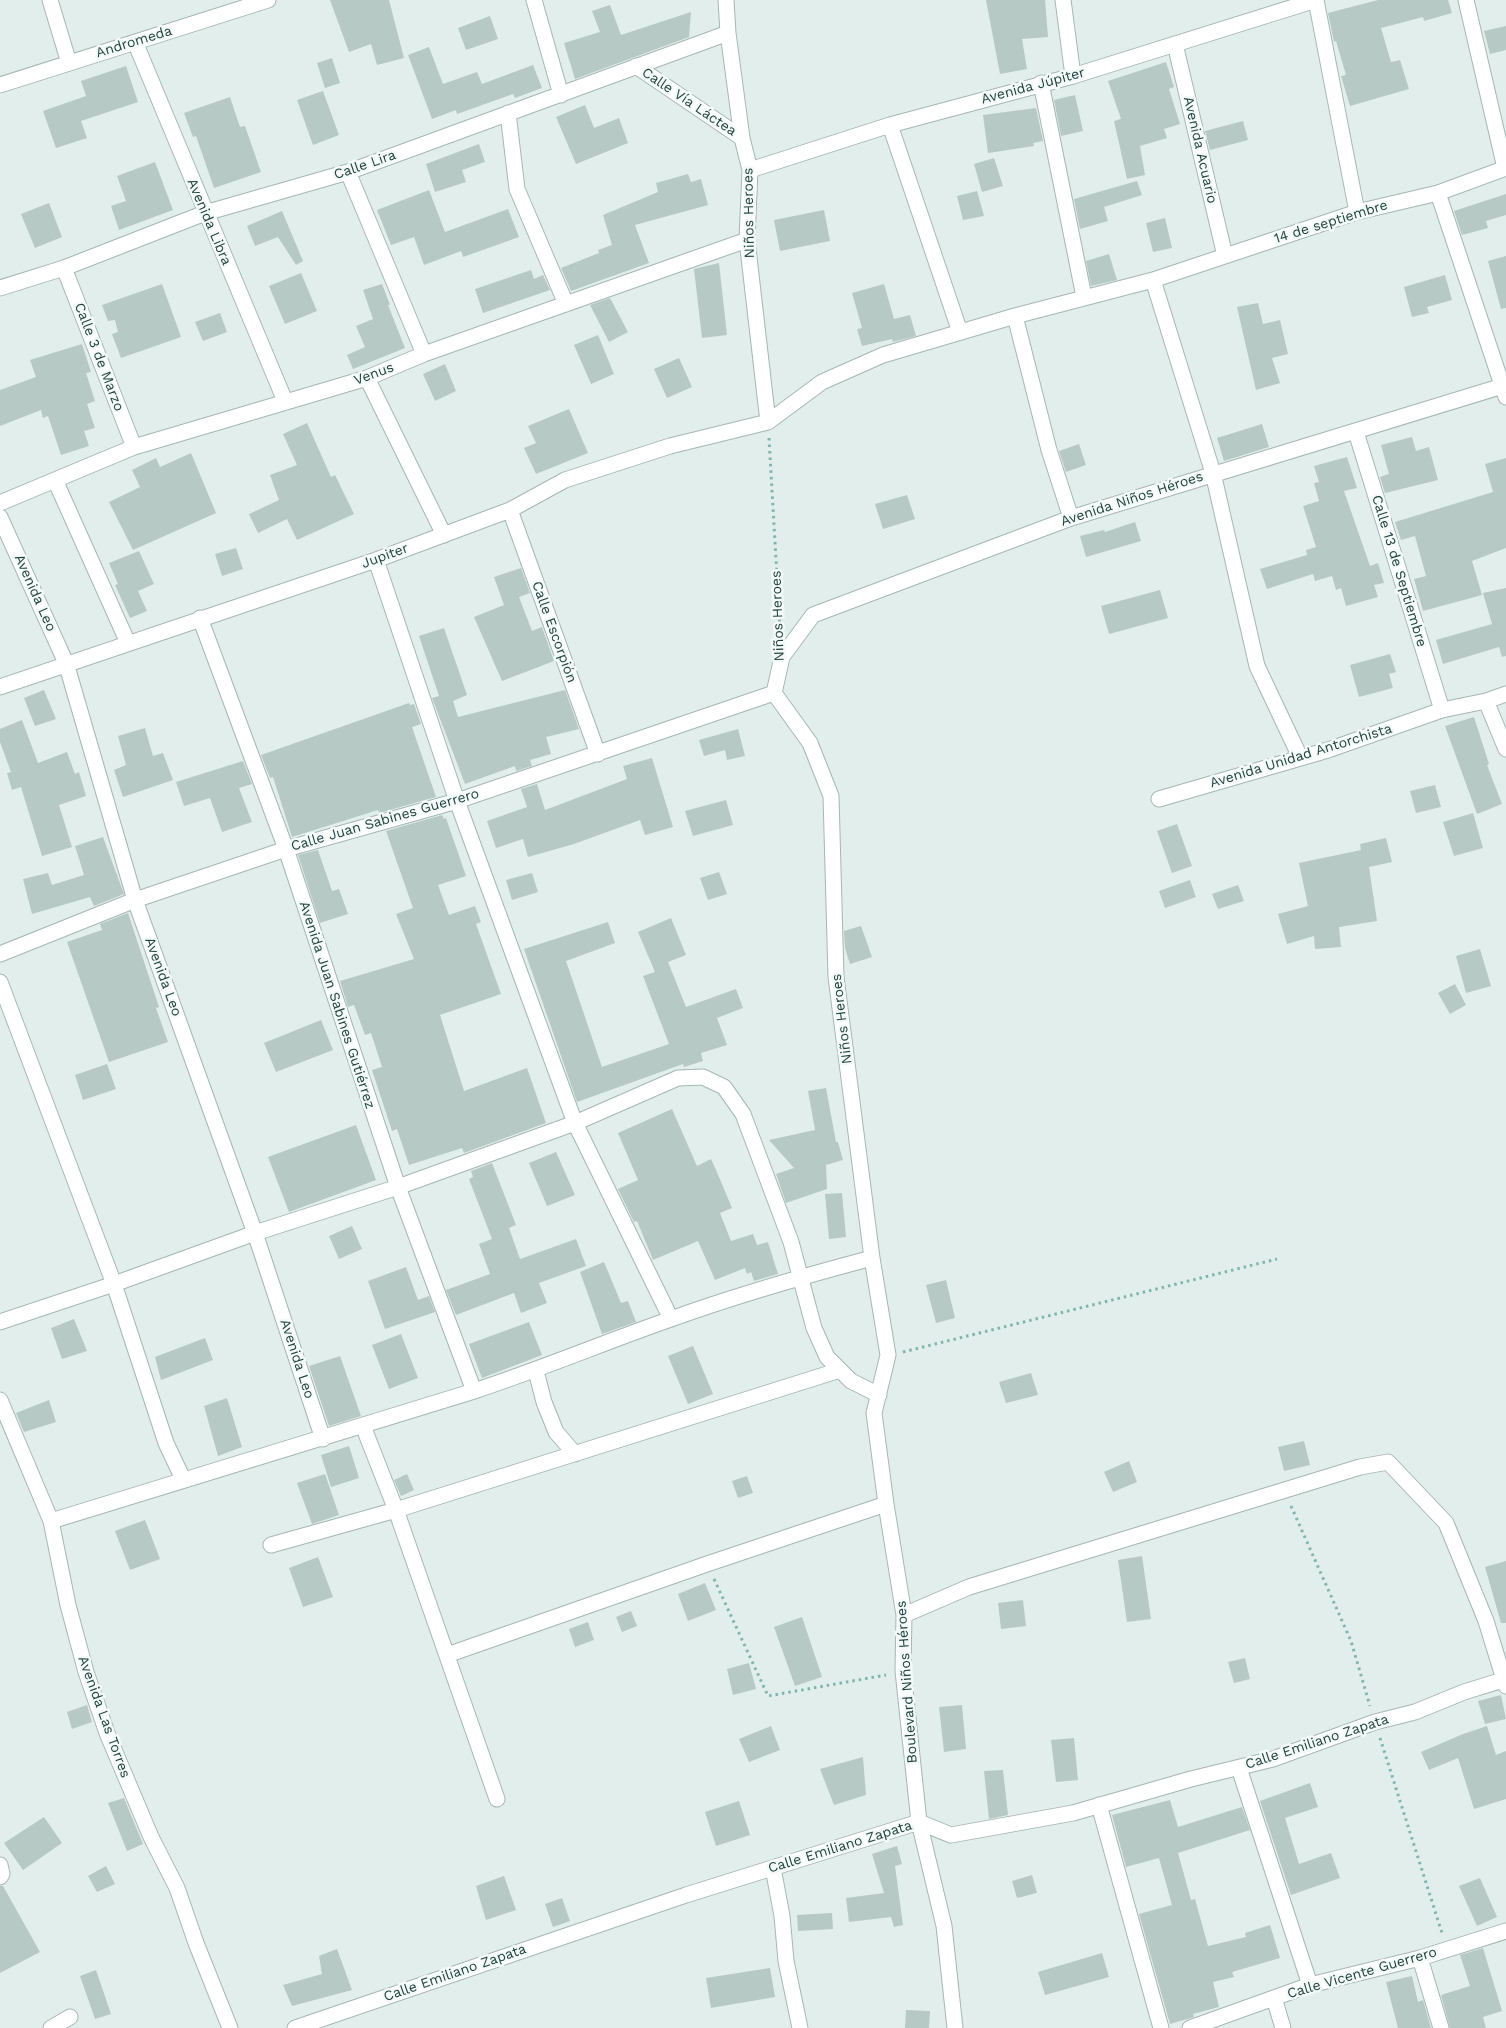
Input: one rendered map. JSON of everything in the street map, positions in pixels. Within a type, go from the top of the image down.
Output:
[{"type":"street","points":[[50,0],[69,62]]},
{"type":"street","name":"Andromeda","points":[[0,85],[249,3],[268,0]]},
{"type":"street","points":[[534,0],[561,95]]},
{"type":"street","name":"Niños Heroes","points":[[726,0],[728,33],[742,138],[750,170],[747,240],[768,422]]},
{"type":"street","points":[[1063,0],[1073,76]]},
{"type":"street","points":[[1316,0],[1357,212]]},
{"type":"street","name":"Avenida Júpiter","points":[[750,170],[890,125],[1041,83],[1073,76],[1316,0]]},
{"type":"street","points":[[1466,0],[1506,168]]},
{"type":"street","name":"Calle Lira","points":[[0,288],[64,268],[205,213],[348,172],[728,33]]},
{"type":"street","name":"Avenida Libra","points":[[135,42],[285,401]]},
{"type":"street","name":"Avenida Acuario","points":[[1175,44],[1225,256]]},
{"type":"street","name":"Calle Vía Láctea","points":[[636,66],[742,138]]},
{"type":"street","points":[[1041,83],[1084,297]]},
{"type":"street","points":[[508,113],[517,189],[566,304]]},
{"type":"street","points":[[890,125],[960,332]]},
{"type":"street","name":"14 de septiembre","points":[[768,422],[822,382],[883,355],[1015,316],[1153,280],[1357,212],[1438,193],[1506,168]]},
{"type":"street","points":[[348,172],[424,354]]},
{"type":"street","points":[[1438,193],[1505,389]]},
{"type":"street","name":"Venus","points":[[0,503],[134,447],[367,378],[424,354],[747,240]]},
{"type":"street","name":"Calle 3 de Marzo","points":[[64,268],[134,447]]},
{"type":"street","points":[[1153,280],[1213,473],[1257,666],[1300,757]]},
{"type":"street","points":[[1015,316],[1049,450],[1071,518]]},
{"type":"street","points":[[367,378],[444,535]]},
{"type":"street","name":"Avenida Niños Héroes","points":[[782,657],[813,615],[1071,518],[1213,473],[1505,389]]},
{"type":"street","name":"Jupiter","points":[[0,687],[66,663],[376,560],[510,510],[565,480],[670,446],[768,422]]},
{"type":"street","name":"Calle 13 de Septiembre","points":[[1356,432],[1442,710]]},
{"type":"street","points":[[55,480],[128,643]]},
{"type":"street","name":"Calle Escorpión","points":[[510,510],[598,754]]},
{"type":"street","name":"Avenida Leo","points":[[0,517],[66,663],[135,900],[255,1233],[323,1439]]},
{"type":"street","points":[[376,560],[457,800],[575,1124],[671,1319]]},
{"type":"street","name":"Avenida Juan Sabines Gutiérrez","points":[[200,618],[286,850],[398,1187],[474,1391]]},
{"type":"street","name":"Niños Heroes","points":[[782,657],[774,693],[810,743],[831,796],[836,976],[872,1258],[888,1356],[879,1395]]},
{"type":"street","name":"Calle Juan Sabines Guerrero","points":[[0,954],[135,900],[286,850],[457,800],[598,754],[774,693]]},
{"type":"street","name":"Avenida Unidad Antorchista","points":[[1159,799],[1328,750],[1442,710],[1486,701],[1506,694]]},
{"type":"street","points":[[1486,701],[1506,749]]},
{"type":"street","points":[[0,982],[114,1284],[166,1442],[183,1479]]},
{"type":"street","points":[[0,1322],[114,1284],[255,1233],[398,1187],[575,1124],[678,1078],[703,1077],[724,1087],[743,1114],[791,1242],[814,1328],[827,1357],[851,1381],[879,1395]]},
{"type":"street","points":[[51,1521],[183,1479],[323,1439],[474,1391],[536,1371],[671,1319],[801,1277],[872,1258]]},
{"type":"street","points":[[271,1544],[396,1510],[840,1370]]},
{"type":"street","points":[[536,1371],[544,1402],[556,1432],[575,1454]]},
{"type":"street","name":"Boulevard Niños Héroes","points":[[879,1395],[874,1413],[904,1615],[903,1671],[919,1822],[944,1926],[955,2028]]},
{"type":"street","name":"Avenida Las Torres","points":[[0,1400],[51,1521],[68,1606],[86,1672],[107,1733],[151,1837],[177,1888],[196,1943],[230,2028]]},
{"type":"street","points":[[363,1426],[396,1510],[497,1799]]},
{"type":"street","points":[[904,1615],[969,1587],[1360,1467],[1388,1462],[1446,1523],[1486,1622],[1505,1682]]},
{"type":"street","points":[[447,1655],[706,1564],[886,1504]]},
{"type":"street","name":"Calle Emiliano Zapata","points":[[295,2028],[686,1894],[919,1822],[951,1834],[1073,1813],[1273,1758],[1375,1722],[1415,1712],[1464,1692],[1505,1682]]},
{"type":"street","points":[[1239,1768],[1310,1986]]},
{"type":"street","points":[[1099,1805],[1161,2028]]},
{"type":"street","points":[[0,1865],[2,1874],[0,1877]]},
{"type":"street","points":[[773,1868],[782,1916],[786,1961],[800,2028]]},
{"type":"street","name":"Calle Vicente Guerrero","points":[[1190,2028],[1310,1986],[1420,1958],[1506,1931]]},
{"type":"street","points":[[1420,1958],[1441,2028]]},
{"type":"street","points":[[1274,1998],[1283,2028]]},
{"type":"street","points":[[51,2028],[70,2017]]},
{"type":"path","name":"Niños Heroes","points":[[768,422],[782,657]]},
{"type":"path","points":[[888,1356],[1277,1259]]},
{"type":"path","points":[[706,1564],[768,1696],[903,1671]]},
{"type":"building","points":[[330,0],[389,0],[404,58],[377,65],[371,44],[349,52]]},
{"type":"building","points":[[986,0],[1045,0],[1048,37],[1022,39],[1027,69],[1000,74]]},
{"type":"building","points":[[1378,0],[1448,0],[1452,13],[1424,21],[1423,17],[1381,28],[1391,62],[1400,60],[1409,89],[1350,106],[1341,76],[1346,75],[1336,41],[1334,42],[1328,13]]},
{"type":"building","points":[[610,5],[621,35],[691,12],[689,37],[575,79],[564,43],[600,32],[592,11]]},
{"type":"building","points":[[490,16],[498,39],[466,50],[458,28]]},
{"type":"building","points":[[1506,26],[1506,50],[1490,54],[1484,31]]},
{"type":"building","points":[[429,47],[443,84],[477,72],[482,84],[533,65],[542,88],[515,98],[513,94],[457,114],[456,110],[432,119],[408,55]]},
{"type":"building","points":[[332,58],[340,83],[325,88],[317,63]]},
{"type":"building","points":[[1166,62],[1174,87],[1169,89],[1180,124],[1164,129],[1167,138],[1140,146],[1145,175],[1127,179],[1114,121],[1121,119],[1108,81]]},
{"type":"building","points":[[126,66],[138,102],[81,121],[87,138],[56,148],[43,111],[86,96],[81,81]]},
{"type":"building","points":[[323,91],[339,135],[313,145],[297,100]]},
{"type":"building","points":[[1075,95],[1083,131],[1061,136],[1054,100]]},
{"type":"building","points":[[230,97],[240,127],[245,126],[261,172],[214,188],[196,136],[193,137],[184,113]]},
{"type":"building","points":[[585,105],[594,128],[619,118],[628,143],[576,164],[556,117]]},
{"type":"building","points":[[1036,108],[1043,141],[1033,143],[1034,146],[988,153],[983,115]]},
{"type":"building","points":[[1243,121],[1248,140],[1210,150],[1205,131]]},
{"type":"building","points":[[479,144],[485,162],[462,170],[466,182],[435,192],[426,164]]},
{"type":"building","points":[[994,158],[1003,186],[982,192],[974,164]]},
{"type":"building","points":[[155,162],[173,210],[119,230],[111,206],[126,201],[117,176]]},
{"type":"building","points":[[688,174],[691,182],[701,179],[708,205],[635,225],[649,263],[571,291],[561,268],[599,253],[598,250],[612,245],[603,215],[658,192],[656,183]]},
{"type":"building","points":[[1137,181],[1142,195],[1104,207],[1108,221],[1080,229],[1074,199]]},
{"type":"building","points":[[429,190],[445,232],[508,209],[519,237],[463,257],[461,251],[424,265],[414,237],[391,245],[377,210]]},
{"type":"building","points":[[977,191],[984,216],[963,220],[957,196]]},
{"type":"building","points":[[1506,194],[1506,215],[1486,221],[1488,228],[1462,235],[1454,211]]},
{"type":"building","points":[[49,203],[62,237],[35,248],[21,214]]},
{"type":"building","points":[[824,210],[830,241],[780,251],[774,220]]},
{"type":"building","points":[[282,211],[303,261],[296,265],[278,237],[255,246],[247,226]]},
{"type":"building","points":[[1165,218],[1172,248],[1153,252],[1146,223]]},
{"type":"building","points":[[1109,254],[1117,280],[1091,286],[1086,261]]},
{"type":"building","points":[[1506,256],[1506,308],[1501,309],[1488,261]]},
{"type":"building","points":[[719,263],[727,335],[702,338],[694,269]]},
{"type":"building","points":[[531,270],[534,279],[543,275],[550,290],[483,313],[475,289]]},
{"type":"building","points":[[301,273],[317,311],[285,324],[269,286]]},
{"type":"building","points":[[1445,275],[1452,300],[1427,307],[1429,313],[1412,317],[1404,287]]},
{"type":"building","points":[[162,284],[181,337],[121,358],[112,334],[118,332],[115,320],[108,321],[102,305]]},
{"type":"building","points":[[382,284],[405,348],[353,369],[347,355],[365,347],[356,326],[373,319],[363,290]]},
{"type":"building","points":[[884,284],[894,319],[910,315],[916,336],[893,342],[892,339],[862,346],[857,329],[862,328],[852,293]]},
{"type":"building","points":[[610,298],[628,332],[609,342],[590,305]]},
{"type":"building","points":[[1258,303],[1263,324],[1280,320],[1288,354],[1272,358],[1280,383],[1256,390],[1237,307]]},
{"type":"building","points":[[220,313],[227,332],[203,341],[195,322]]},
{"type":"building","points":[[598,335],[614,374],[591,384],[574,345]]},
{"type":"building","points":[[82,344],[91,372],[86,373],[95,401],[87,404],[95,428],[84,431],[89,446],[61,455],[48,416],[43,418],[41,410],[0,426],[0,390],[36,377],[30,360]]},
{"type":"building","points":[[679,358],[692,387],[667,398],[654,369]]},
{"type":"building","points":[[445,364],[456,391],[435,401],[423,374]]},
{"type":"building","points":[[569,409],[588,453],[536,474],[524,448],[536,443],[528,426]]},
{"type":"building","points":[[307,423],[331,477],[335,475],[354,514],[297,540],[287,519],[258,533],[249,514],[279,500],[270,475],[297,465],[283,434]]},
{"type":"building","points":[[1262,424],[1269,447],[1224,461],[1217,438]]},
{"type":"building","points":[[1412,437],[1416,451],[1429,447],[1438,480],[1385,493],[1380,477],[1389,474],[1381,445]]},
{"type":"building","points":[[1079,444],[1086,465],[1066,472],[1059,451]]},
{"type":"building","points":[[191,453],[216,513],[133,550],[109,502],[140,487],[132,470],[156,458],[160,467]]},
{"type":"building","points":[[1347,457],[1357,488],[1344,491],[1370,566],[1378,563],[1384,583],[1374,585],[1378,597],[1346,606],[1341,588],[1336,590],[1332,576],[1315,581],[1313,574],[1267,589],[1260,569],[1307,555],[1306,550],[1316,547],[1303,506],[1319,501],[1314,483],[1319,482],[1314,466]]},
{"type":"building","points":[[1506,458],[1506,548],[1472,561],[1482,595],[1423,611],[1414,579],[1426,576],[1415,536],[1401,540],[1395,522],[1493,492],[1485,464]]},
{"type":"building","points":[[907,495],[915,519],[883,529],[875,504]]},
{"type":"building","points":[[1135,522],[1141,541],[1086,557],[1080,536],[1104,530],[1105,532]]},
{"type":"building","points":[[236,548],[243,569],[222,576],[215,554]]},
{"type":"building","points":[[139,551],[154,584],[138,591],[147,611],[130,618],[115,585],[118,584],[109,563]]},
{"type":"building","points":[[521,568],[530,593],[519,597],[532,631],[542,627],[554,661],[502,681],[474,617],[504,605],[494,577]]},
{"type":"building","points":[[1506,588],[1506,656],[1502,657],[1499,647],[1443,664],[1436,640],[1492,624],[1483,593]]},
{"type":"building","points":[[1160,590],[1168,618],[1109,634],[1101,606]]},
{"type":"building","points":[[444,628],[467,695],[453,701],[458,717],[565,690],[579,729],[546,737],[551,754],[530,760],[532,766],[516,771],[515,766],[465,784],[432,698],[439,696],[419,636]]},
{"type":"building","points":[[1390,654],[1396,672],[1389,674],[1393,688],[1359,697],[1350,665]]},
{"type":"building","points":[[44,690],[56,719],[35,726],[24,698]]},
{"type":"building","points":[[409,703],[410,705],[414,704],[421,724],[412,727],[436,797],[379,813],[378,810],[292,837],[273,777],[270,778],[261,755]]},
{"type":"building","points":[[1474,717],[1489,764],[1487,765],[1502,804],[1477,814],[1445,726]]},
{"type":"building","points":[[22,720],[38,763],[67,752],[75,774],[79,772],[86,796],[59,805],[72,847],[42,856],[21,787],[12,790],[7,773],[11,772],[0,742],[0,729]]},
{"type":"building","points":[[145,728],[153,756],[163,753],[173,780],[123,797],[114,770],[126,765],[118,736]]},
{"type":"building","points":[[738,729],[745,756],[727,760],[725,750],[704,756],[699,740]]},
{"type":"building","points":[[652,758],[673,827],[645,835],[640,820],[574,844],[528,857],[523,839],[496,848],[487,821],[527,807],[521,789],[537,784],[545,810],[627,779],[623,766]]},
{"type":"building","points":[[243,761],[252,784],[239,788],[252,822],[222,832],[210,798],[184,806],[176,782]]},
{"type":"building","points":[[1435,785],[1441,807],[1416,813],[1410,791]]},
{"type":"building","points":[[726,800],[733,825],[693,836],[685,811]]},
{"type":"building","points":[[1473,813],[1483,848],[1454,856],[1443,822]]},
{"type":"building","points":[[442,815],[444,819],[446,818],[466,876],[438,885],[449,915],[475,906],[481,922],[476,924],[501,994],[440,1015],[464,1091],[527,1068],[546,1123],[464,1153],[462,1148],[409,1165],[397,1129],[392,1131],[372,1070],[382,1067],[371,1033],[365,1035],[354,1005],[348,1007],[340,981],[414,959],[396,914],[413,908],[386,831]]},
{"type":"building","points":[[1177,824],[1192,866],[1172,873],[1157,831]]},
{"type":"building","points":[[103,837],[124,894],[94,906],[90,897],[32,914],[23,879],[48,873],[52,885],[84,875],[75,846]]},
{"type":"building","points":[[1386,838],[1392,862],[1369,867],[1377,921],[1339,927],[1341,947],[1315,949],[1314,936],[1287,944],[1278,914],[1308,906],[1299,863],[1361,850],[1360,844]]},
{"type":"building","points":[[318,850],[332,891],[339,889],[348,914],[320,923],[298,855]]},
{"type":"building","points":[[719,872],[727,894],[708,900],[700,878]]},
{"type":"building","points":[[532,873],[538,892],[512,900],[506,880]]},
{"type":"building","points":[[1190,880],[1196,897],[1165,908],[1159,891]]},
{"type":"building","points":[[1238,885],[1244,901],[1218,909],[1212,894]]},
{"type":"building","points":[[128,913],[159,1007],[156,1008],[168,1042],[109,1062],[67,942],[102,930],[100,924]]},
{"type":"building","points":[[671,918],[686,955],[668,962],[686,1007],[736,989],[743,1008],[717,1018],[727,1045],[701,1053],[703,1061],[684,1067],[683,1064],[577,1102],[524,949],[608,922],[615,943],[566,961],[602,1067],[669,1044],[643,976],[655,972],[638,932]]},
{"type":"building","points":[[861,926],[872,957],[850,964],[845,948],[844,931]]},
{"type":"building","points":[[1480,949],[1491,986],[1466,993],[1456,956]]},
{"type":"building","points":[[1455,984],[1466,1005],[1450,1014],[1438,993]]},
{"type":"building","points":[[321,1020],[333,1050],[276,1072],[264,1043]]},
{"type":"building","points":[[107,1064],[116,1089],[83,1100],[75,1075]]},
{"type":"building","points":[[826,1088],[836,1142],[838,1142],[843,1160],[826,1165],[827,1189],[786,1203],[776,1174],[794,1168],[769,1140],[815,1130],[808,1091]]},
{"type":"building","points":[[672,1109],[697,1166],[711,1159],[716,1170],[732,1208],[720,1213],[731,1241],[753,1234],[757,1245],[768,1242],[778,1274],[754,1281],[751,1272],[747,1274],[745,1268],[715,1280],[698,1241],[653,1260],[637,1221],[634,1222],[618,1189],[638,1180],[618,1133]]},
{"type":"building","points":[[356,1125],[376,1180],[289,1212],[268,1157]]},
{"type":"building","points":[[556,1152],[575,1195],[547,1206],[529,1163]]},
{"type":"building","points":[[492,1163],[516,1225],[509,1228],[520,1259],[576,1239],[586,1266],[539,1283],[547,1303],[521,1313],[514,1293],[456,1315],[446,1290],[490,1274],[479,1244],[492,1239],[469,1179],[473,1177],[471,1171]]},
{"type":"building","points":[[842,1193],[846,1237],[829,1239],[825,1194]]},
{"type":"building","points":[[352,1226],[362,1249],[339,1259],[329,1236]]},
{"type":"building","points":[[604,1262],[621,1303],[628,1301],[636,1322],[602,1334],[580,1272]]},
{"type":"building","points":[[406,1267],[418,1300],[429,1296],[435,1312],[385,1329],[368,1281]]},
{"type":"building","points":[[946,1280],[955,1318],[936,1323],[926,1285]]},
{"type":"building","points":[[74,1319],[87,1351],[62,1359],[51,1328]]},
{"type":"building","points":[[529,1322],[542,1355],[482,1378],[469,1344]]},
{"type":"building","points":[[401,1334],[418,1378],[389,1389],[372,1345]]},
{"type":"building","points":[[205,1338],[213,1360],[161,1380],[155,1357]]},
{"type":"building","points":[[693,1346],[713,1394],[688,1404],[668,1356]]},
{"type":"building","points":[[340,1356],[361,1416],[329,1426],[309,1366]]},
{"type":"building","points":[[1031,1373],[1038,1395],[1006,1403],[999,1382]]},
{"type":"building","points":[[227,1398],[242,1447],[218,1456],[204,1406]]},
{"type":"building","points":[[49,1400],[56,1422],[24,1432],[16,1413]]},
{"type":"building","points":[[1304,1441],[1310,1465],[1284,1471],[1278,1447]]},
{"type":"building","points":[[349,1446],[359,1478],[331,1487],[321,1455]]},
{"type":"building","points":[[1129,1461],[1137,1482],[1113,1492],[1104,1472]]},
{"type":"building","points":[[325,1474],[339,1515],[312,1524],[297,1483]]},
{"type":"building","points":[[407,1474],[414,1490],[401,1496],[394,1480]]},
{"type":"building","points":[[747,1476],[753,1493],[738,1498],[732,1481]]},
{"type":"building","points":[[145,1520],[160,1559],[130,1570],[115,1531]]},
{"type":"building","points":[[1142,1556],[1151,1619],[1127,1622],[1118,1560]]},
{"type":"building","points":[[318,1557],[333,1597],[303,1607],[289,1568]]},
{"type":"building","points":[[1506,1561],[1506,1623],[1501,1623],[1485,1567]]},
{"type":"building","points":[[705,1583],[716,1610],[688,1621],[678,1594]]},
{"type":"building","points":[[1023,1600],[1026,1626],[1001,1629],[998,1603]]},
{"type":"building","points":[[631,1611],[637,1626],[622,1632],[616,1617]]},
{"type":"building","points":[[802,1617],[822,1677],[795,1686],[774,1627]]},
{"type":"building","points":[[588,1622],[594,1640],[575,1647],[569,1629]]},
{"type":"building","points":[[1245,1658],[1250,1679],[1234,1683],[1228,1662]]},
{"type":"building","points":[[749,1663],[756,1689],[733,1695],[727,1669]]},
{"type":"building","points":[[1501,1695],[1506,1719],[1485,1724],[1478,1701]]},
{"type":"building","points":[[87,1705],[92,1722],[72,1729],[67,1712]]},
{"type":"building","points":[[962,1705],[966,1749],[944,1752],[939,1707]]},
{"type":"building","points":[[771,1726],[780,1750],[749,1762],[739,1739]]},
{"type":"building","points":[[1487,1726],[1496,1755],[1506,1751],[1506,1799],[1474,1809],[1458,1758],[1429,1770],[1421,1752]]},
{"type":"building","points":[[1074,1738],[1078,1780],[1056,1782],[1051,1740]]},
{"type":"building","points":[[863,1757],[866,1795],[834,1805],[820,1769]]},
{"type":"building","points":[[1003,1770],[1008,1815],[989,1819],[984,1771]]},
{"type":"building","points":[[1310,1783],[1318,1807],[1285,1818],[1299,1864],[1331,1853],[1340,1878],[1291,1895],[1260,1801]]},
{"type":"building","points":[[124,1798],[143,1844],[127,1851],[108,1803]]},
{"type":"building","points":[[1170,1800],[1178,1827],[1242,1807],[1250,1830],[1178,1853],[1191,1900],[1195,1899],[1208,1946],[1246,1937],[1245,1933],[1270,1925],[1280,1958],[1232,1972],[1234,1977],[1213,1982],[1219,2007],[1193,2014],[1194,2017],[1170,2024],[1139,1914],[1172,1905],[1159,1858],[1126,1867],[1112,1815]]},
{"type":"building","points":[[739,1801],[750,1835],[716,1846],[705,1812]]},
{"type":"building","points":[[44,1817],[62,1843],[23,1870],[4,1843]]},
{"type":"building","points":[[897,1846],[902,1864],[895,1866],[903,1925],[894,1927],[891,1917],[849,1922],[846,1898],[884,1893],[872,1854]]},
{"type":"building","points":[[106,1866],[115,1884],[97,1892],[88,1876]]},
{"type":"building","points":[[1032,1875],[1037,1893],[1017,1898],[1012,1881]]},
{"type":"building","points":[[504,1876],[516,1910],[486,1920],[476,1886]]},
{"type":"building","points":[[1480,1878],[1497,1917],[1477,1926],[1459,1886]]},
{"type":"building","points":[[0,1886],[3,1886],[40,1952],[0,1973]]},
{"type":"building","points":[[562,1898],[570,1921],[553,1927],[545,1904]]},
{"type":"building","points":[[832,1913],[833,1929],[798,1931],[797,1915]]},
{"type":"building","points":[[1483,1948],[1502,2011],[1483,2017],[1486,2028],[1450,2028],[1441,1995],[1470,1986],[1460,1955]]},
{"type":"building","points":[[337,1949],[352,1990],[292,2006],[283,1985],[322,1974],[319,1956]]},
{"type":"building","points":[[1102,1953],[1109,1977],[1045,1995],[1038,1972]]},
{"type":"building","points":[[770,1968],[775,1997],[711,2008],[706,1978]]},
{"type":"building","points":[[96,1970],[111,2014],[95,2019],[80,1976]]},
{"type":"building","points":[[1412,1976],[1418,2002],[1423,2000],[1431,2028],[1398,2028],[1386,1982]]},
{"type":"building","points":[[906,2010],[930,2011],[929,2028],[905,2028]]}]
